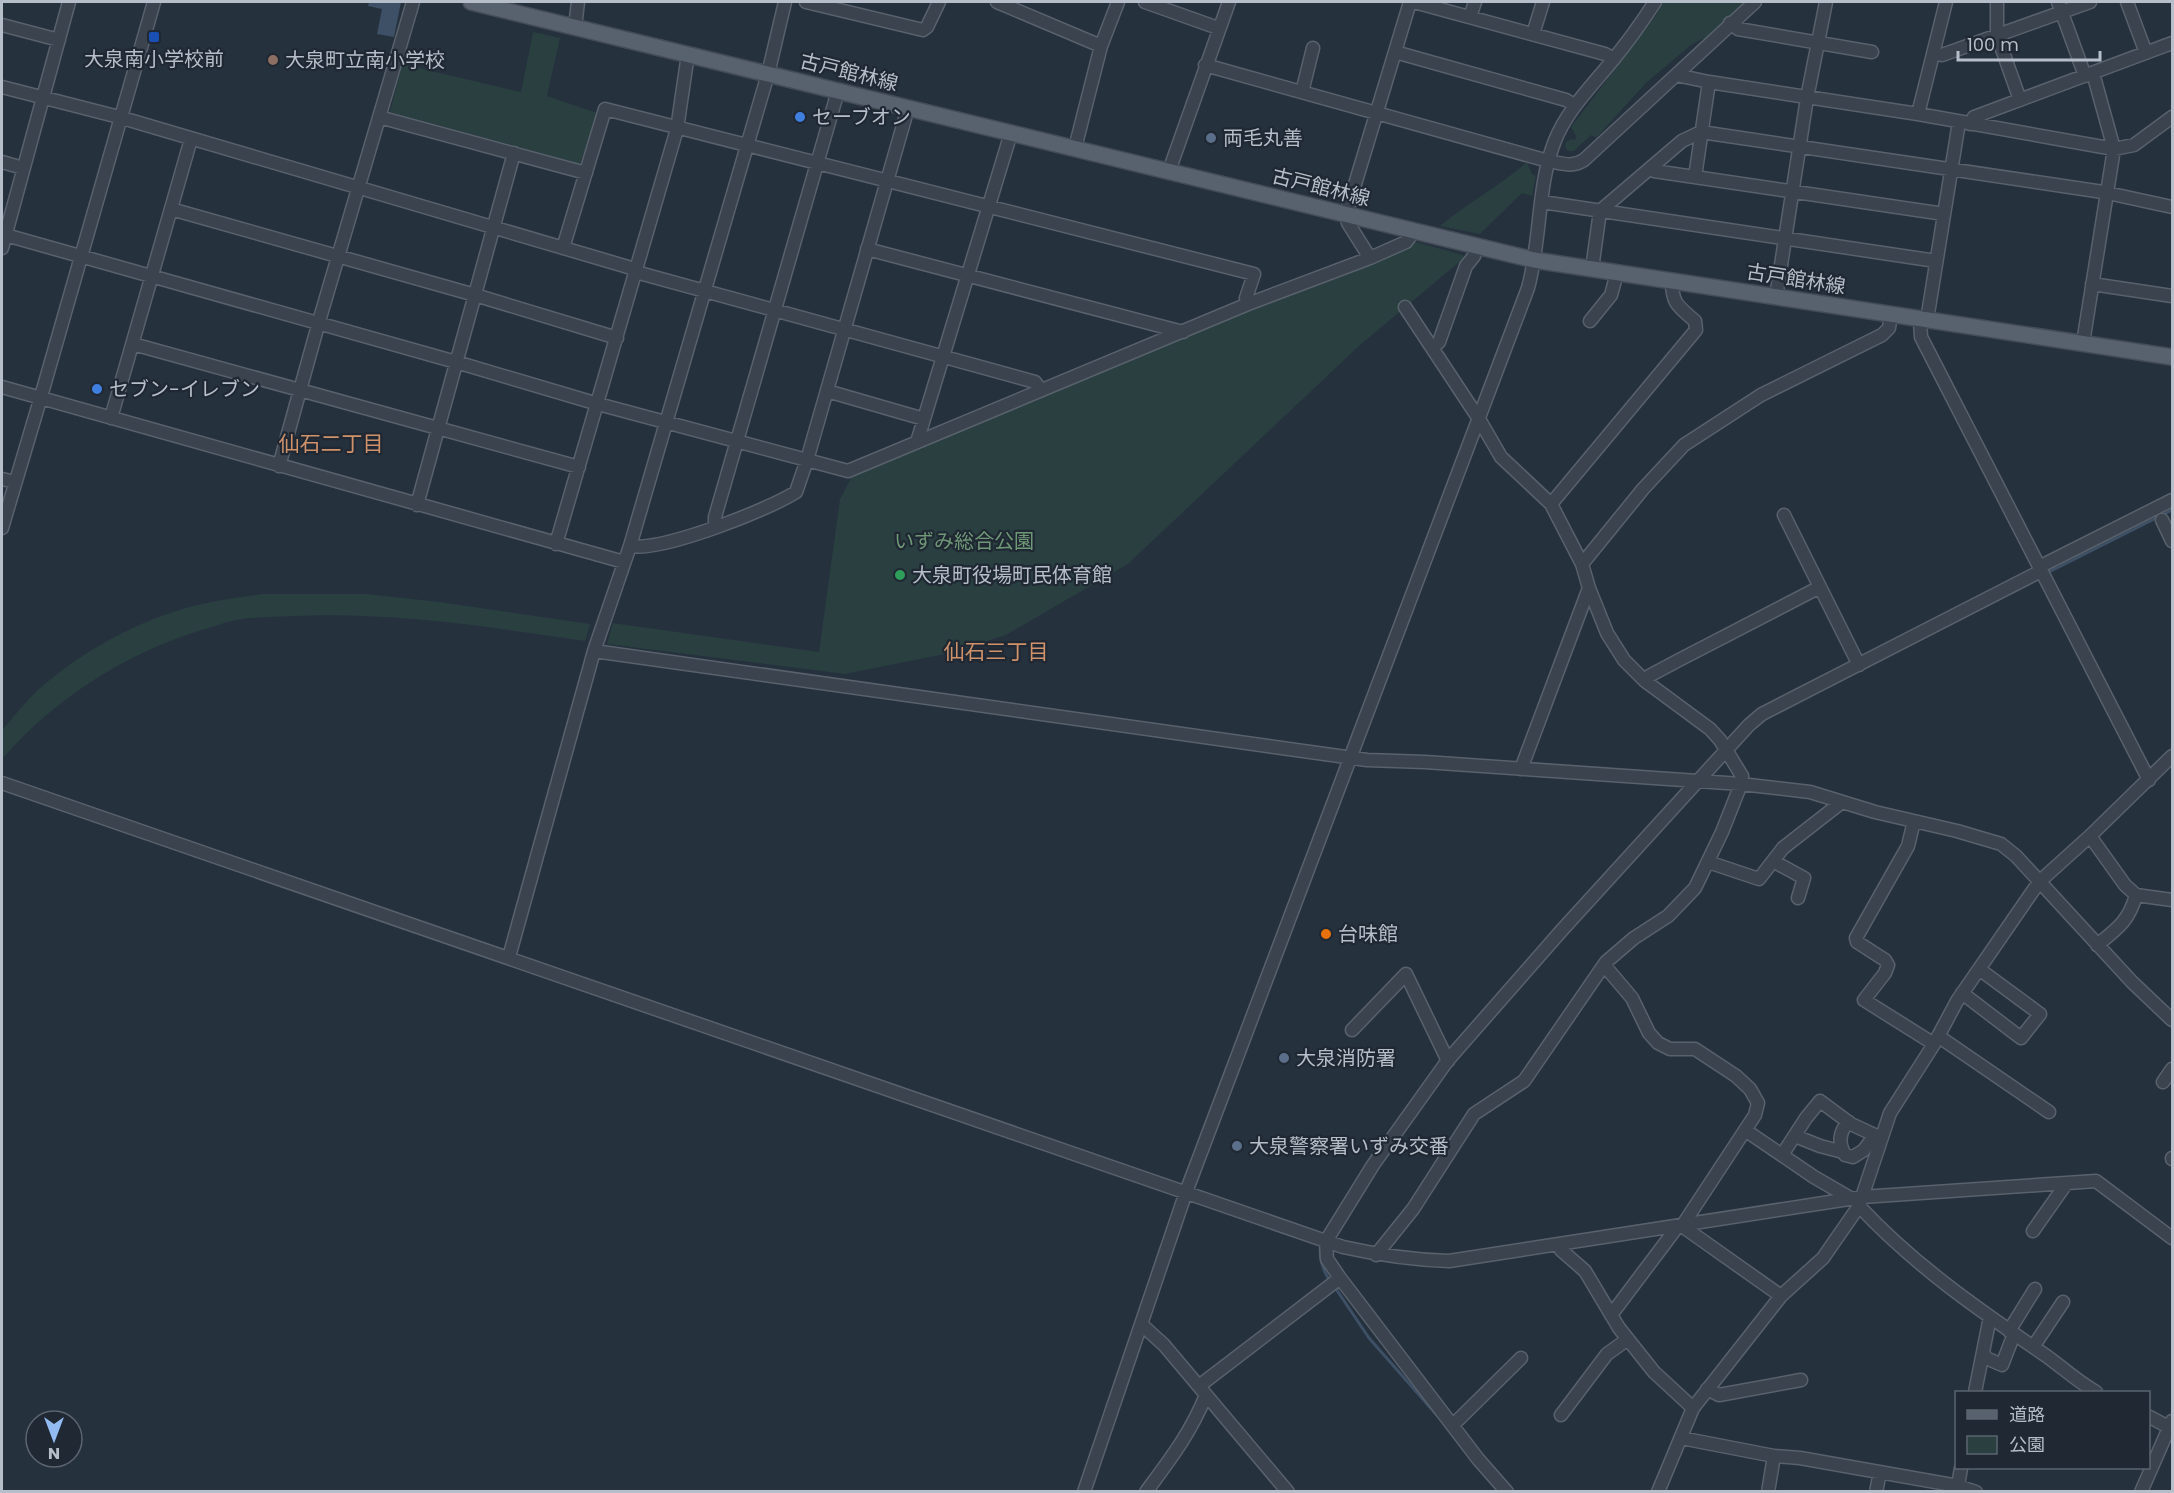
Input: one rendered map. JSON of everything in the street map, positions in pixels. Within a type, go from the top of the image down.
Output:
[{"type":"main road","name":"古戸館林線","points":[[471,2],[1534,260],[2172,357]]},
{"type":"street","points":[[2,248],[3,235],[69,2]]},
{"type":"street","points":[[2,528],[154,2]]},
{"type":"street","points":[[279,466],[318,324],[413,2]]},
{"type":"street","points":[[575,27],[578,2]]},
{"type":"street","points":[[509,957],[594,651],[630,546],[768,74],[785,2]]},
{"type":"street","points":[[806,2],[923,30],[927,27],[939,2]]},
{"type":"street","points":[[996,2],[1101,46]]},
{"type":"street","points":[[1075,148],[1101,46],[1118,2]]},
{"type":"street","points":[[1145,2],[1218,28]]},
{"type":"street","points":[[1169,171],[1229,2]]},
{"type":"street","points":[[1370,258],[1348,223],[1346,214],[1412,2],[1605,54],[1614,59]]},
{"type":"street","points":[[1470,17],[1475,2]]},
{"type":"street","points":[[1533,34],[1543,2]]},
{"type":"street","points":[[1084,1491],[1186,1192],[1528,288],[1548,161],[1555,140],[1574,105],[1614,59],[1655,2]]},
{"type":"street","points":[[1205,65],[1548,161],[1577,165],[1755,2]]},
{"type":"street","points":[[1776,297],[1807,98],[1826,2]]},
{"type":"street","points":[[1918,114],[1946,2]]},
{"type":"street","points":[[1997,2],[1997,35],[2020,100]]},
{"type":"street","points":[[1934,53],[1942,55],[1997,35],[2060,7],[2090,2]]},
{"type":"street","points":[[2127,2],[2146,53]]},
{"type":"street","points":[[2060,7],[2089,74],[2114,149],[2083,344]]},
{"type":"street","points":[[1730,23],[1738,29],[1872,52]]},
{"type":"street","points":[[2,25],[59,39]]},
{"type":"street","points":[[2149,780],[1921,337],[1952,169],[1964,123],[1974,117],[2172,43]]},
{"type":"street","points":[[1302,92],[1313,48]]},
{"type":"street","points":[[1395,52],[1566,100],[1574,105]]},
{"type":"street","points":[[556,544],[677,129],[688,54]]},
{"type":"street","points":[[1676,75],[1807,98],[1918,114],[2114,149],[2134,145],[2172,117]]},
{"type":"street","points":[[1695,177],[1709,82]]},
{"type":"street","points":[[2,87],[119,117],[636,271],[1035,382],[1041,390]]},
{"type":"street","points":[[716,527],[715,517],[819,164],[838,91]]},
{"type":"street","points":[[630,546],[643,547],[657,544],[716,527],[796,492],[908,108]]},
{"type":"street","points":[[563,248],[605,109],[1254,274],[1246,298],[1248,304]]},
{"type":"street","points":[[379,117],[586,173]]},
{"type":"street","points":[[1592,269],[1600,211],[1682,141],[1701,132],[2106,193],[2172,207]]},
{"type":"street","points":[[917,442],[1011,133]]},
{"type":"street","points":[[111,418],[191,139]]},
{"type":"street","points":[[417,505],[514,153]]},
{"type":"street","points":[[2,162],[23,168]]},
{"type":"street","points":[[1651,168],[1654,171],[1944,214]]},
{"type":"street","points":[[1542,202],[1936,261]]},
{"type":"street","points":[[171,209],[475,295],[617,338]]},
{"type":"street","points":[[3,235],[598,404],[848,471],[1248,304],[1370,258],[1406,242],[1414,231]]},
{"type":"street","points":[[1433,347],[1439,342],[1466,266],[1478,246]]},
{"type":"street","points":[[867,249],[1183,332]]},
{"type":"street","points":[[1590,321],[1611,295],[1617,273]]},
{"type":"street","points":[[1551,504],[1696,330],[1695,321],[1672,298],[1672,281]]},
{"type":"street","points":[[2092,284],[2172,296]]},
{"type":"street","points":[[1376,1255],[1413,1209],[1474,1114],[1524,1081],[1604,964],[1634,938],[1668,916],[1695,888],[1741,784],[1742,776],[1726,748],[1710,729],[1645,681],[1624,660],[1607,633],[1582,564],[1551,504],[1501,456],[1433,347],[1405,307]]},
{"type":"street","points":[[1582,564],[1643,489],[1684,445],[1761,395],[1882,335],[1889,328],[1891,314]]},
{"type":"street","points":[[133,344],[300,392],[579,467]]},
{"type":"street","points":[[2,387],[40,400],[624,562]]},
{"type":"street","points":[[826,391],[924,419]]},
{"type":"street","points":[[2,479],[15,483]]},
{"type":"street","points":[[1507,1491],[1453,1425],[1327,1259],[1326,1241],[1373,1165],[1448,1061],[1726,748],[1762,714],[2172,500]]},
{"type":"street","points":[[1784,515],[1859,664]]},
{"type":"street","points":[[2162,520],[2172,541]]},
{"type":"street","points":[[1645,681],[1649,676],[1820,587]]},
{"type":"street","points":[[1521,769],[1589,588]]},
{"type":"street","points":[[594,651],[1351,758],[1741,784],[1810,792],[2001,844],[2016,856],[2132,982],[2172,1020]]},
{"type":"street","points":[[1658,1491],[1693,1408],[1781,1296],[1823,1258],[1858,1201],[1878,1136],[1890,1113],[1936,1040],[1962,993],[2039,882],[2172,756]]},
{"type":"street","points":[[2,783],[1343,1247],[1376,1255],[1449,1261],[1858,1201],[2096,1181],[2172,1238]]},
{"type":"street","points":[[1708,862],[1759,879],[1790,842],[1842,802]]},
{"type":"street","points":[[1914,821],[1908,846],[1856,938],[1857,942],[1888,965],[1885,973],[1864,1000],[1936,1040],[2049,1112]]},
{"type":"street","points":[[2090,836],[2125,885],[2136,895],[2172,900]]},
{"type":"street","points":[[1773,861],[1804,878],[1798,898]]},
{"type":"street","points":[[2097,945],[2131,913],[2136,895]]},
{"type":"street","points":[[1604,964],[1632,998],[1649,1033],[1658,1043],[1670,1049],[1695,1049],[1736,1076],[1750,1089],[1758,1103],[1755,1115],[1680,1226],[1611,1315]]},
{"type":"street","points":[[1962,993],[2021,1038],[2040,1014],[1979,969]]},
{"type":"street","points":[[1352,1030],[1406,974],[1448,1061]]},
{"type":"street","points":[[2163,1082],[2172,1069]]},
{"type":"street","points":[[1782,1155],[1820,1101],[1849,1122],[1878,1136]]},
{"type":"street","points":[[1843,1152],[1840,1138],[1842,1130],[1849,1122]]},
{"type":"street","points":[[1745,1130],[1814,1177],[1858,1201],[1897,1243],[1967,1302],[2095,1391]]},
{"type":"street","points":[[1795,1136],[1853,1157],[1878,1136]]},
{"type":"street","points":[[2033,1231],[2066,1184]]},
{"type":"street","points":[[1680,1226],[1781,1296]]},
{"type":"street","points":[[1560,1245],[1561,1250],[1585,1271],[1611,1315],[1654,1372],[1693,1408]]},
{"type":"street","points":[[1146,1491],[1181,1447],[1196,1421],[1202,1391],[1340,1278]]},
{"type":"street","points":[[1983,1352],[1986,1358],[2002,1365],[2012,1332],[2035,1289]]},
{"type":"street","points":[[2033,1347],[2063,1302]]},
{"type":"street","points":[[1975,1391],[1990,1317]]},
{"type":"street","points":[[1141,1324],[1164,1345],[1253,1447],[1288,1491]]},
{"type":"street","points":[[1561,1415],[1607,1354],[1628,1339]]},
{"type":"street","points":[[1453,1425],[1521,1358]]},
{"type":"street","points":[[1707,1389],[1719,1395],[1801,1380]]},
{"type":"street","points":[[2141,1491],[2172,1425],[2150,1417]]},
{"type":"street","points":[[1681,1438],[1976,1491]]},
{"type":"street","points":[[1768,1491],[1774,1456]]},
{"type":"street","points":[[1957,1489],[1961,1469]]},
{"type":"street","points":[[1876,1491],[1880,1472]]},
{"type":"green space","points":[[1664,2],[1751,2],[1673,68],[1704,38],[1691,45],[1646,83],[1596,138],[1591,135],[1574,151],[1568,151],[1565,147],[1566,142],[1571,139],[1575,140],[1576,136],[1571,127]]},
{"type":"green space","points":[[533,32],[560,38],[547,96],[597,113],[580,164],[390,112],[402,64],[521,92]]},
{"type":"green space","points":[[1527,162],[1532,174],[1536,176],[1532,196],[1522,193],[1480,234],[1440,226],[1506,179]]},
{"type":"green space","name":"いずみ総合公園","points":[[1416,242],[1463,255],[1463,259],[1360,345],[1128,564],[1006,635],[950,653],[845,674],[607,644],[613,623],[819,652],[840,499],[851,478],[869,468],[1238,311],[1372,262]]},
{"type":"green space","points":[[261,594],[367,594],[590,624],[585,641],[405,618],[332,615],[233,621],[174,640],[119,665],[68,698],[44,717],[2,759],[2,730],[23,705],[64,669],[103,643],[145,623],[189,607]]},
{"type":"water","points":[[369,2],[401,2],[394,37],[377,34],[382,9],[368,6]]},
{"type":"waterway","points":[[2045,574],[2172,510]]},
{"type":"waterway","points":[[1367,1164],[1389,1133]]},
{"type":"waterway","points":[[1322,1242],[1320,1252],[1322,1262],[1330,1281]]},
{"type":"waterway","points":[[1334,1286],[1369,1338],[1442,1421]]},
{"type":"place","name":"大泉南小学校前","points":[[154,37]]},
{"type":"place","name":"大泉町立南小学校","points":[[273,60]]},
{"type":"place","name":"セーブオン","points":[[800,117]]},
{"type":"place","name":"両毛丸善","points":[[1211,138]]},
{"type":"place","name":"セブン-イレブン","points":[[97,389]]},
{"type":"place","name":"大泉町役場町民体育館","points":[[900,575]]},
{"type":"place","name":"台味館","points":[[1326,934]]},
{"type":"place","name":"大泉消防署","points":[[1284,1058]]},
{"type":"place","name":"大泉警察署いずみ交番","points":[[1237,1146]]},
{"type":"district","name":"仙石二丁目","points":[[331,443]]},
{"type":"district","name":"仙石三丁目","points":[[996,651]]}]
